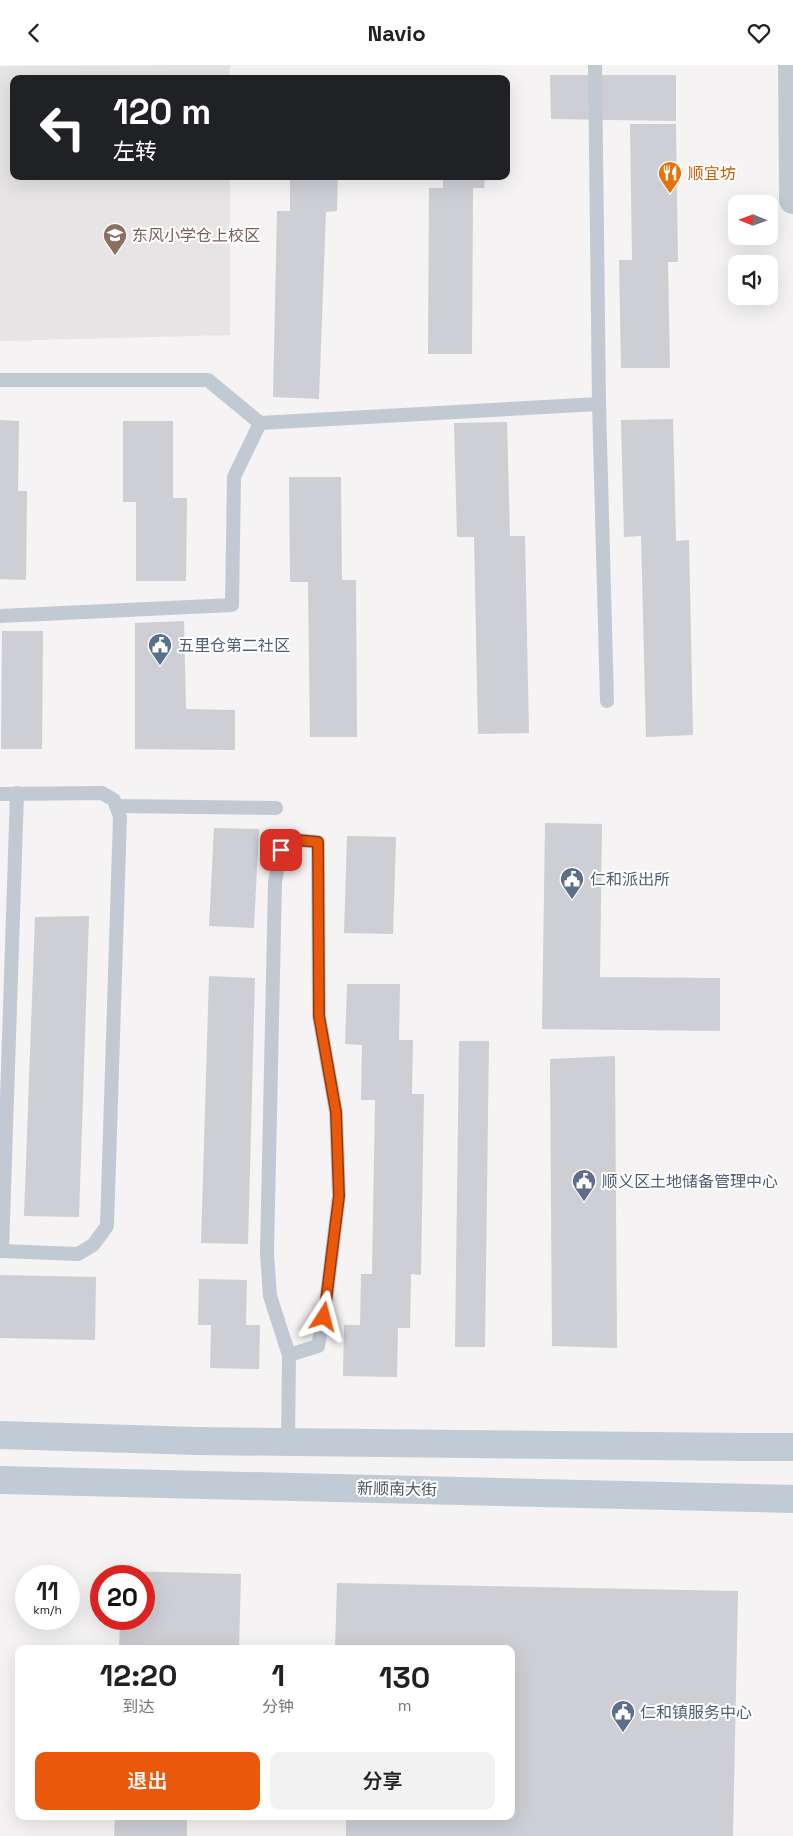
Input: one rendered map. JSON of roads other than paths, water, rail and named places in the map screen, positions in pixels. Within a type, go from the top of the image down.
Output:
[{"type":"main road","points":[[0,1435],[288,1442],[793,1447]]},
{"type":"main road","name":"新顺南大街","points":[[0,1480],[793,1499]]},
{"type":"street","points":[[792,65],[793,199]]},
{"type":"lane","points":[[595,65],[599,404],[607,701]]},
{"type":"lane","points":[[0,380],[208,380],[260,423],[599,404]]},
{"type":"lane","points":[[0,616],[232,605],[234,477],[260,423]]},
{"type":"lane","points":[[0,793],[16,793],[102,793],[114,799],[120,817],[107,1225],[93,1245],[78,1254],[1,1251],[16,793]]},
{"type":"lane","points":[[117,806],[276,808]]},
{"type":"lane","points":[[288,1442],[289,1355],[270,1296],[267,1253],[275,882],[281,850],[297,840],[318,842],[319,1016],[336,1112],[339,1196],[326,1302],[318,1346],[289,1355]]},
{"type":"place","name":"顺宜坊","points":[[670,194]]},
{"type":"place","name":"东风小学仓上校区","points":[[115,256]]},
{"type":"place","name":"五里仓第二社区","points":[[160,666]]},
{"type":"place","name":"仁和派出所","points":[[572,900]]},
{"type":"place","name":"顺义区土地储备管理中心","points":[[584,1202]]},
{"type":"place","name":"仁和镇服务中心","points":[[623,1733]]}]
